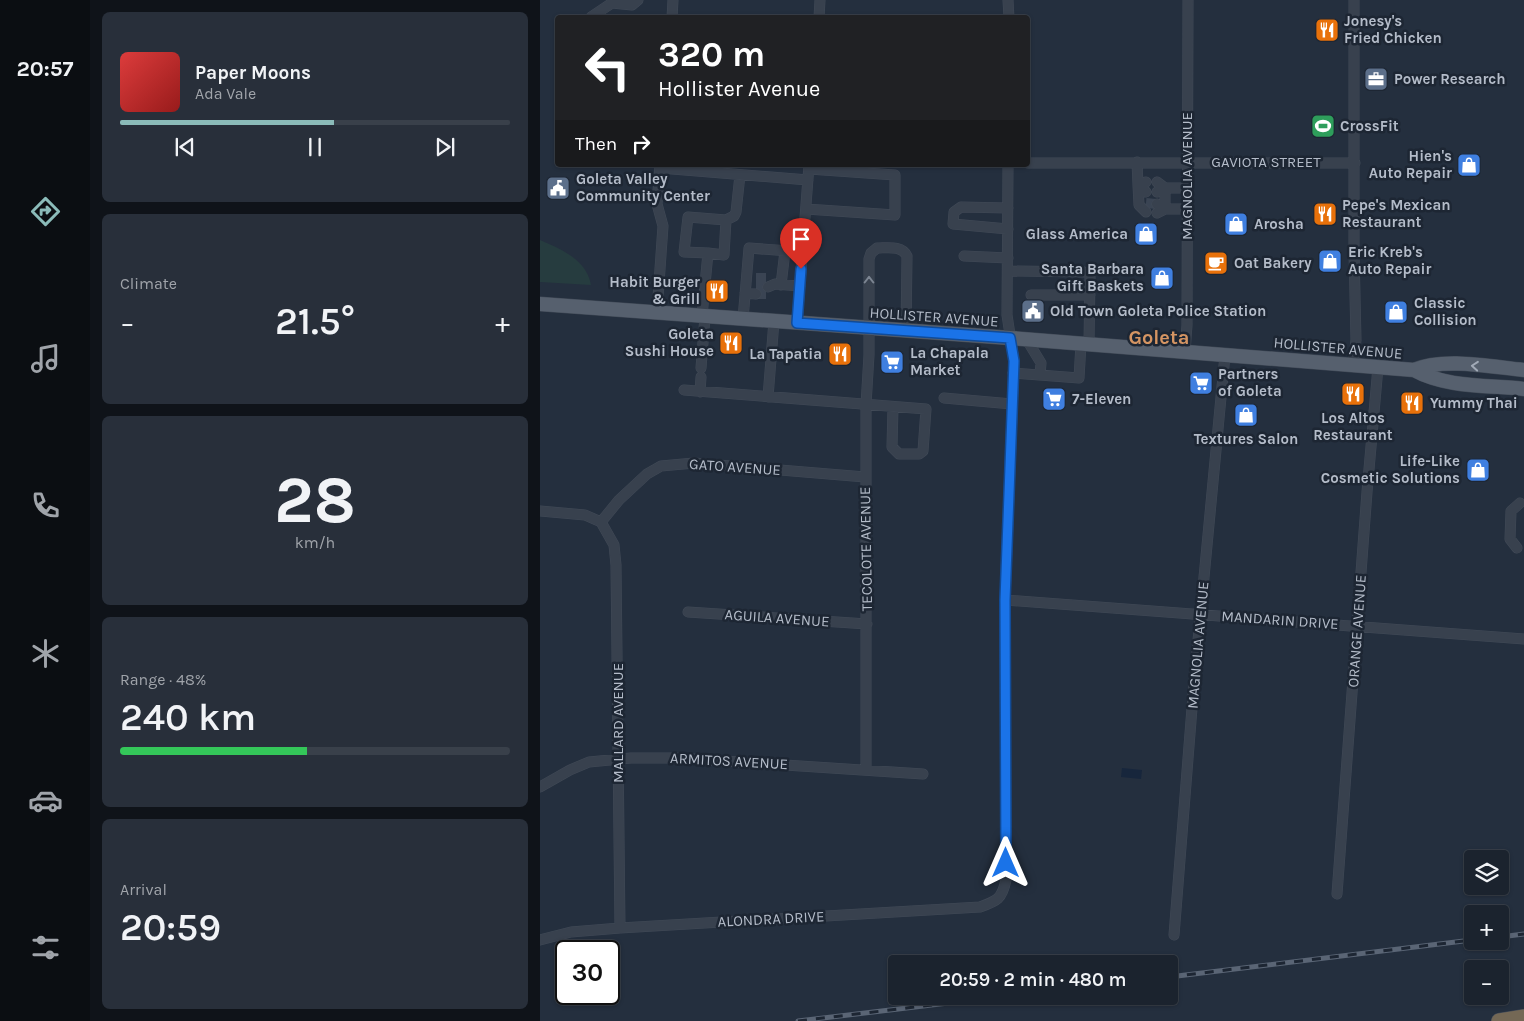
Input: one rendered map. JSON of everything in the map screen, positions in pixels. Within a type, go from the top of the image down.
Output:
[{"type":"highway","points":[[1499,1021],[1524,1017]]},
{"type":"main road","name":"HOLLISTER AVENUE","points":[[540,304],[1414,370],[1442,382],[1524,389]]},
{"type":"main road","name":"HOLLISTER AVENUE","points":[[1414,370],[1440,363],[1524,370]]},
{"type":"street","points":[[594,15],[612,2],[632,5],[638,0]]},
{"type":"street","points":[[672,15],[673,0]]},
{"type":"street","points":[[819,15],[820,0]]},
{"type":"street","points":[[1002,0],[1008,0],[1008,15]]},
{"type":"street","name":"MAGNOLIA AVENUE","points":[[1185,352],[1187,325],[1188,0]]},
{"type":"street","points":[[1353,366],[1356,340],[1354,0]]},
{"type":"street","points":[[1137,162],[1143,186],[1143,207]]},
{"type":"street","name":"GAVIOTA STREET","points":[[1030,163],[1355,163]]},
{"type":"street","points":[[657,312],[663,226],[657,204],[660,167]]},
{"type":"street","points":[[669,167],[808,180]]},
{"type":"street","points":[[797,323],[809,167],[895,175],[895,215],[806,209]]},
{"type":"street","points":[[1005,600],[1014,361],[1007,316],[1008,167]]},
{"type":"street","points":[[726,220],[724,254],[684,252],[688,217],[726,220],[734,216],[740,175]]},
{"type":"street","points":[[1187,188],[1160,187],[1160,208],[1187,209]]},
{"type":"street","points":[[1008,208],[961,207],[954,212],[953,224],[1008,229]]},
{"type":"street","points":[[743,318],[751,286],[749,248],[802,252]]},
{"type":"street","name":"TECOLOTE AVENUE","points":[[866,770],[865,477],[870,328],[869,259],[871,253],[877,248],[900,249],[907,256],[906,331]]},
{"type":"street","points":[[784,251],[772,286],[800,286]]},
{"type":"street","points":[[700,392],[708,253]]},
{"type":"street","points":[[964,256],[1008,258]]},
{"type":"street","points":[[1008,272],[1087,272],[1090,277],[1085,344],[1079,378],[1013,373]]},
{"type":"street","points":[[1031,295],[1090,295]]},
{"type":"street","points":[[768,397],[774,321]]},
{"type":"street","points":[[1027,340],[1041,363],[1040,375]]},
{"type":"street","name":"MAGNOLIA AVENUE","points":[[1174,935],[1224,355]]},
{"type":"street","name":"ORANGE AVENUE","points":[[1337,894],[1378,368]]},
{"type":"street","points":[[684,390],[926,409],[922,451],[919,454],[899,454],[892,447],[893,407]]},
{"type":"street","points":[[944,398],[1012,404]]},
{"type":"street","name":"GATO AVENUE","points":[[601,522],[619,500],[647,474],[661,466],[694,463],[865,477]]},
{"type":"street","points":[[1517,548],[1510,539],[1511,511],[1520,503]]},
{"type":"street","points":[[540,511],[586,515],[601,522]]},
{"type":"street","name":"MALLARD AVENUE","points":[[601,522],[614,545],[616,565],[620,928]]},
{"type":"street","name":"MANDARIN DRIVE","points":[[1005,600],[1524,640]]},
{"type":"street","name":"ALONDRA DRIVE","points":[[540,940],[571,932],[620,928],[980,907],[1000,897],[1006,880],[1005,600]]},
{"type":"street","name":"AGUILA AVENUE","points":[[688,612],[867,624]]},
{"type":"street","name":"ARMITOS AVENUE","points":[[540,787],[570,770],[589,762],[618,758],[678,758],[923,774]]},
{"type":"green space","points":[[540,240],[572,256],[579,262],[589,276],[591,285],[540,282]]},
{"type":"water","points":[[1122,768],[1142,770],[1141,779],[1121,777]]},
{"type":"tunnel","points":[[1146,203],[1157,204]]},
{"type":"tunnel","points":[[756,278],[768,278]]},
{"type":"tunnel","points":[[756,287],[768,287]]},
{"type":"tunnel","points":[[756,294],[768,294]]},
{"type":"railway","points":[[1509,936],[1524,934]]},
{"type":"railway","points":[[1178,976],[1464,941]]},
{"type":"railway","points":[[798,1021],[932,1005]]},
{"type":"place","name":"Jonesy's Fried Chicken","points":[[1327,30]]},
{"type":"place","name":"Power Research","points":[[1376,79]]},
{"type":"place","name":"CrossFit","points":[[1323,126]]},
{"type":"place","name":"Hien's Auto Repair","points":[[1469,165]]},
{"type":"place","name":"Goleta Valley Community Center","points":[[558,188]]},
{"type":"place","name":"Pepe's Mexican Restaurant","points":[[1325,214]]},
{"type":"place","name":"Arosha","points":[[1236,224]]},
{"type":"place","name":"Glass America","points":[[1146,234]]},
{"type":"place","name":"Eric Kreb's Auto Repair","points":[[1330,261]]},
{"type":"place","name":"Oat Bakery","points":[[1216,263]]},
{"type":"place","name":"Santa Barbara Gift Baskets","points":[[1162,278]]},
{"type":"place","name":"Habit Burger & Grill","points":[[717,291]]},
{"type":"place","name":"Old Town Goleta Police Station","points":[[1033,311]]},
{"type":"place","name":"Classic Collision","points":[[1396,312]]},
{"type":"place","name":"Goleta Sushi House","points":[[731,343]]},
{"type":"place","name":"La Tapatia","points":[[840,354]]},
{"type":"place","name":"La Chapala Market","points":[[892,362]]},
{"type":"place","name":"Partners of Goleta","points":[[1201,383]]},
{"type":"place","name":"Los Altos Restaurant","points":[[1353,394]]},
{"type":"place","name":"7-Eleven","points":[[1054,399]]},
{"type":"place","name":"Yummy Thai","points":[[1412,403]]},
{"type":"place","name":"Textures Salon","points":[[1246,415]]},
{"type":"place","name":"Life-Like Cosmetic Solutions","points":[[1478,470]]},
{"type":"district","name":"Goleta","points":[[1159,337]]},
{"type":"route","points":[[801,269],[797,323],[1010,338],[1014,361],[1005,600],[1006,863]]}]
